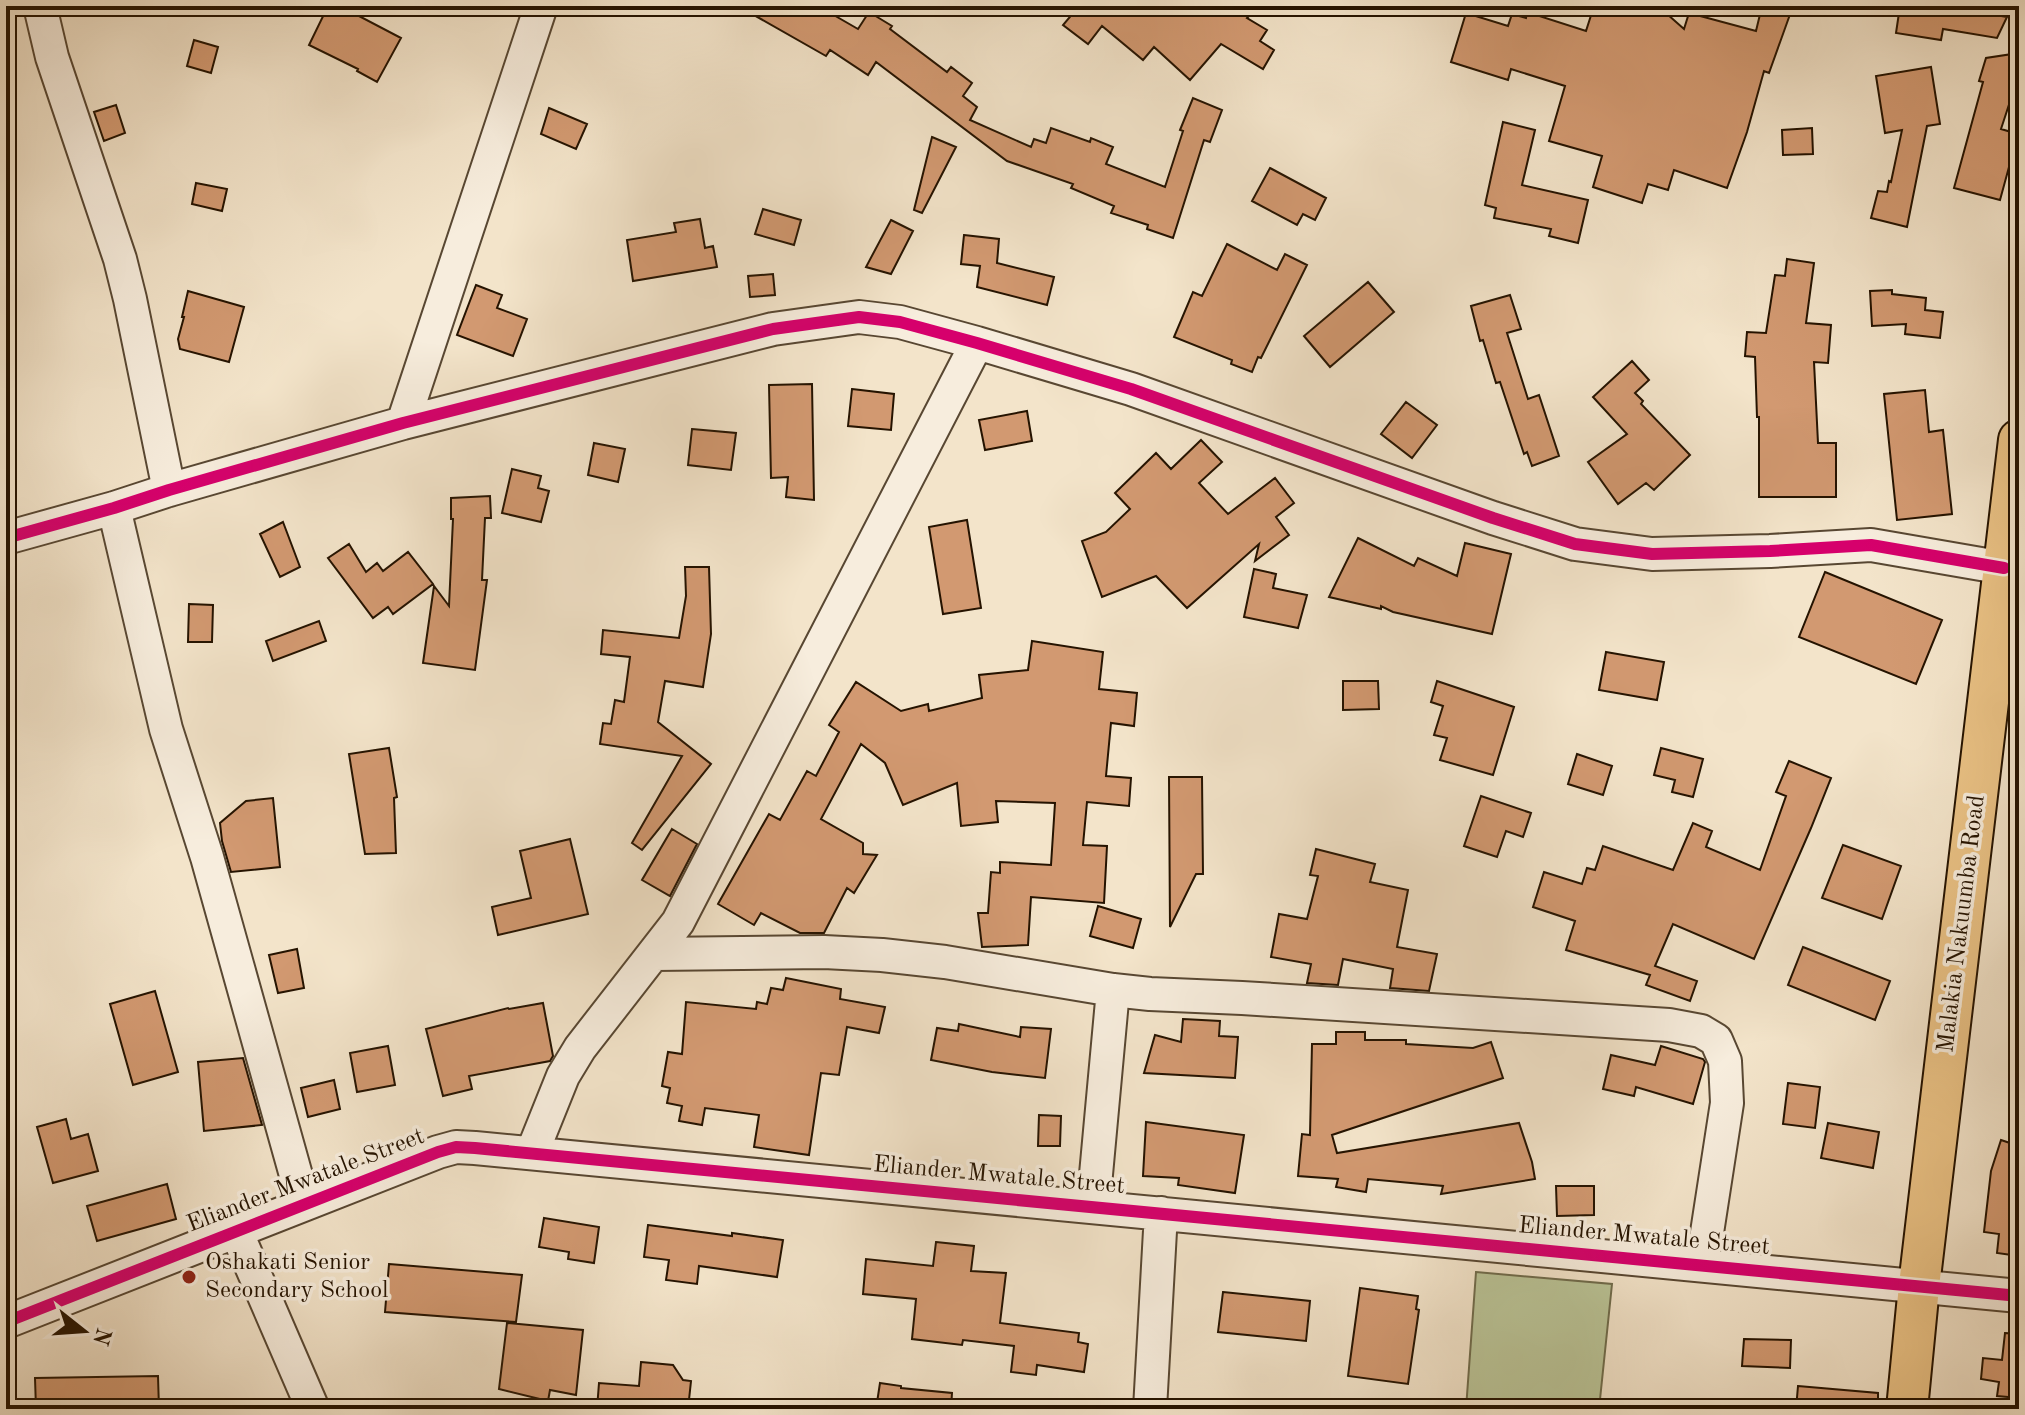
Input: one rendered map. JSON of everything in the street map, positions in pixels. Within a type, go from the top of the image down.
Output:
[{"type":"main road","name":"Malakia Nakuumba Road","points":[[1907,1409],[1919,1286],[2006,671],[2004,568],[2019,440]]},
{"type":"street","points":[[40,6],[52,57],[123,273],[169,490]]},
{"type":"street","points":[[403,423],[541,6]]},
{"type":"street","points":[[6,538],[403,423],[773,329],[859,317],[900,322],[1131,389],[1493,518],[1575,544],[1652,554],[1871,545],[2004,568]]},
{"type":"street","points":[[532,1153],[563,1076],[580,1048],[678,922],[977,343]]},
{"type":"street","points":[[114,508],[166,729],[207,857],[304,1204]]},
{"type":"street","points":[[655,954],[824,952],[882,955],[1150,994],[1669,1025],[1701,1031],[1716,1040],[1725,1061],[1727,1103],[1702,1265]]},
{"type":"street","points":[[1093,1207],[1113,990]]},
{"type":"street","name":"Eliander Mwatale Street","points":[[6,1322],[456,1147],[2019,1296]]},
{"type":"street","points":[[1150,1409],[1161,1213]]},
{"type":"street","points":[[236,1231],[313,1409]]},
{"type":"green space","points":[[1476,1272],[1612,1284],[1599,1409],[1466,1409]]},
{"type":"building","points":[[328,6],[340,6],[401,38],[377,82],[309,45]]},
{"type":"building","points":[[738,6],[818,6],[858,29],[869,12],[892,26],[890,29],[947,72],[951,67],[972,83],[963,96],[977,107],[970,120],[1031,147],[1034,139],[1046,143],[1051,128],[1090,142],[1091,138],[1113,147],[1106,164],[1165,187],[1183,131],[1180,130],[1193,98],[1222,110],[1210,142],[1204,140],[1173,238],[1147,229],[1148,225],[1111,213],[1114,206],[1071,188],[1073,184],[1007,161],[876,62],[868,75],[830,50],[826,56]]},
{"type":"building","points":[[1079,6],[1259,6],[1247,18],[1267,30],[1260,41],[1274,50],[1263,69],[1221,44],[1190,80],[1154,47],[1143,60],[1102,26],[1088,44],[1063,25]]},
{"type":"building","points":[[1594,6],[1658,6],[1684,29],[1689,13],[1756,31],[1762,6],[1793,6],[1769,73],[1764,71],[1727,188],[1674,170],[1668,190],[1648,184],[1642,203],[1593,187],[1602,156],[1549,141],[1565,86],[1511,69],[1508,80],[1451,62],[1466,13],[1508,26],[1512,14],[1526,18],[1527,12],[1586,31]]},
{"type":"building","points":[[1900,6],[1944,6],[2007,17],[1997,38],[1943,29],[1941,40],[1896,33]]},
{"type":"building","points":[[194,40],[218,47],[211,73],[187,66]]},
{"type":"building","points":[[2019,53],[2019,74],[2001,129],[2018,134],[2000,200],[1954,188],[1983,82],[1979,81],[1986,58]]},
{"type":"building","points":[[1931,67],[1940,124],[1927,126],[1907,227],[1871,218],[1878,191],[1887,192],[1891,182],[1902,130],[1885,133],[1876,76]]},
{"type":"building","points":[[116,105],[125,133],[104,141],[94,112]]},
{"type":"building","points":[[549,108],[587,124],[576,149],[541,134]]},
{"type":"building","points":[[1503,122],[1535,130],[1522,185],[1588,200],[1578,243],[1549,236],[1551,229],[1494,218],[1496,208],[1485,205]]},
{"type":"building","points":[[1812,128],[1813,154],[1783,155],[1782,130]]},
{"type":"building","points":[[932,137],[956,147],[922,213],[914,210]]},
{"type":"building","points":[[1270,168],[1326,198],[1315,220],[1303,214],[1297,225],[1252,201]]},
{"type":"building","points":[[196,183],[227,189],[222,211],[192,204]]},
{"type":"building","points":[[763,209],[801,220],[794,245],[755,234]]},
{"type":"building","points":[[700,219],[705,248],[713,246],[717,267],[633,281],[627,240],[676,232],[674,223]]},
{"type":"building","points":[[891,220],[913,231],[891,274],[866,267]]},
{"type":"building","points":[[964,235],[999,239],[997,263],[1054,277],[1047,305],[977,287],[980,266],[961,264]]},
{"type":"building","points":[[1227,244],[1277,270],[1285,254],[1307,265],[1252,372],[1231,364],[1232,360],[1174,337],[1193,292],[1202,296]]},
{"type":"building","points":[[1787,259],[1814,263],[1806,323],[1831,325],[1828,363],[1814,362],[1818,443],[1836,443],[1836,497],[1759,497],[1755,357],[1745,356],[1747,332],[1766,333],[1775,275],[1785,276]]},
{"type":"building","points":[[773,274],[775,295],[750,297],[748,276]]},
{"type":"building","points":[[1368,282],[1394,312],[1330,367],[1304,336]]},
{"type":"building","points":[[476,285],[502,295],[497,308],[527,319],[513,356],[457,335]]},
{"type":"building","points":[[1892,290],[1892,294],[1926,298],[1925,310],[1943,312],[1940,338],[1905,334],[1906,324],[1872,326],[1870,291]]},
{"type":"building","points":[[188,291],[244,307],[229,362],[180,349],[178,339]]},
{"type":"building","points":[[1510,295],[1521,329],[1507,333],[1528,399],[1539,395],[1559,456],[1532,466],[1527,452],[1524,454],[1500,382],[1496,383],[1471,306]]},
{"type":"building","points":[[1632,361],[1649,380],[1635,393],[1643,401],[1641,404],[1690,455],[1654,490],[1646,483],[1618,504],[1588,462],[1627,434],[1593,397]]},
{"type":"building","points":[[812,384],[814,500],[786,497],[788,477],[771,478],[769,385]]},
{"type":"building","points":[[852,389],[894,394],[891,430],[848,426]]},
{"type":"building","points":[[1925,390],[1929,432],[1943,430],[1952,514],[1897,520],[1884,394]]},
{"type":"building","points":[[1406,402],[1437,425],[1412,458],[1381,434]]},
{"type":"building","points":[[1027,411],[1032,441],[985,450],[979,420]]},
{"type":"building","points":[[692,429],[736,433],[731,470],[688,465]]},
{"type":"building","points":[[1201,440],[1222,462],[1199,483],[1228,514],[1275,478],[1294,503],[1276,517],[1289,535],[1255,561],[1259,544],[1187,608],[1156,576],[1102,597],[1082,541],[1106,532],[1130,509],[1115,493],[1156,453],[1171,469]]},
{"type":"building","points":[[594,443],[625,449],[618,482],[588,475]]},
{"type":"building","points":[[512,469],[541,476],[538,488],[549,491],[541,522],[502,513]]},
{"type":"building","points":[[490,496],[491,518],[485,518],[482,580],[487,580],[475,670],[423,663],[434,586],[449,606],[451,498]]},
{"type":"building","points":[[967,520],[981,608],[943,614],[929,527]]},
{"type":"building","points":[[283,522],[300,567],[280,577],[260,534]]},
{"type":"building","points":[[1358,538],[1414,566],[1418,558],[1457,576],[1465,543],[1511,554],[1492,634],[1393,612],[1381,606],[1381,609],[1329,597]]},
{"type":"building","points":[[349,544],[366,572],[377,563],[383,571],[408,552],[433,584],[393,614],[388,607],[373,618],[328,558]]},
{"type":"building","points":[[685,567],[709,567],[711,634],[703,687],[665,681],[658,722],[711,764],[642,850],[632,843],[682,756],[600,744],[603,723],[611,724],[615,700],[624,702],[630,657],[601,654],[603,630],[679,638],[686,596]]},
{"type":"building","points":[[1254,569],[1276,574],[1273,588],[1307,595],[1298,628],[1244,617]]},
{"type":"building","points":[[1825,572],[1942,620],[1916,684],[1799,637]]},
{"type":"building","points":[[189,604],[213,605],[212,642],[188,642]]},
{"type":"building","points":[[319,621],[326,641],[273,661],[266,641]]},
{"type":"building","points":[[1032,641],[1103,652],[1099,689],[1137,693],[1134,726],[1111,723],[1106,776],[1131,778],[1129,806],[1087,802],[1083,845],[1107,846],[1104,903],[1031,897],[1028,945],[982,947],[978,913],[988,913],[991,872],[1000,873],[1000,862],[1051,865],[1055,803],[996,801],[998,822],[961,826],[957,783],[903,805],[885,763],[861,744],[821,819],[863,843],[863,854],[877,855],[854,893],[847,888],[824,933],[800,933],[761,913],[754,925],[718,904],[769,814],[780,820],[807,771],[816,776],[839,732],[829,725],[856,682],[901,711],[928,704],[929,711],[982,698],[979,675],[1028,670]]},
{"type":"building","points":[[1606,652],[1664,662],[1657,700],[1599,690]]},
{"type":"building","points":[[1343,681],[1378,681],[1379,709],[1343,710]]},
{"type":"building","points":[[1437,681],[1514,707],[1493,775],[1440,760],[1447,738],[1434,735],[1443,706],[1431,702]]},
{"type":"building","points":[[389,748],[397,797],[394,798],[396,853],[365,854],[349,754]]},
{"type":"building","points":[[1661,748],[1703,759],[1693,797],[1672,792],[1675,780],[1654,775]]},
{"type":"building","points":[[1577,754],[1612,766],[1603,795],[1568,784]]},
{"type":"building","points":[[1789,761],[1831,778],[1811,828],[1754,959],[1673,924],[1655,966],[1697,981],[1690,1001],[1646,985],[1650,975],[1566,950],[1575,921],[1533,907],[1544,872],[1582,884],[1587,868],[1595,870],[1603,846],[1673,870],[1693,823],[1712,831],[1706,847],[1760,870],[1786,796],[1776,792]]},
{"type":"building","points":[[1169,777],[1202,777],[1203,874],[1196,874],[1170,927]]},
{"type":"building","points":[[1481,796],[1531,813],[1523,837],[1506,831],[1497,857],[1464,846]]},
{"type":"building","points":[[273,798],[280,867],[231,872],[220,823],[246,801]]},
{"type":"building","points":[[672,829],[697,844],[670,896],[642,880]]},
{"type":"building","points":[[570,839],[588,914],[498,935],[492,907],[531,898],[520,851]]},
{"type":"building","points":[[1843,845],[1901,866],[1882,919],[1822,898]]},
{"type":"building","points":[[1316,849],[1375,864],[1370,882],[1408,890],[1397,947],[1437,954],[1429,991],[1390,988],[1393,969],[1343,959],[1338,985],[1307,983],[1311,964],[1271,957],[1279,914],[1307,919],[1318,876],[1310,875]]},
{"type":"building","points":[[1098,906],[1141,919],[1133,948],[1090,936]]},
{"type":"building","points":[[1803,947],[1890,981],[1875,1020],[1788,985]]},
{"type":"building","points":[[297,949],[304,988],[278,993],[269,955]]},
{"type":"building","points":[[786,978],[841,989],[840,999],[885,1007],[879,1033],[847,1027],[839,1075],[821,1073],[809,1155],[754,1147],[759,1115],[705,1108],[702,1125],[679,1121],[682,1106],[667,1103],[670,1088],[662,1086],[668,1052],[682,1054],[686,1002],[756,1009],[757,1002],[767,1004],[771,988],[783,990]]},
{"type":"building","points":[[155,991],[178,1072],[133,1085],[110,1004]]},
{"type":"building","points":[[543,1003],[553,1056],[550,1061],[469,1076],[472,1089],[443,1096],[426,1029],[508,1008]]},
{"type":"building","points":[[1183,1019],[1220,1021],[1219,1036],[1238,1037],[1235,1078],[1144,1073],[1155,1035],[1181,1042]]},
{"type":"building","points":[[959,1024],[1020,1037],[1021,1027],[1051,1029],[1045,1078],[931,1060],[937,1028],[958,1031]]},
{"type":"building","points":[[1336,1032],[1365,1032],[1365,1040],[1406,1040],[1406,1044],[1473,1048],[1491,1042],[1503,1078],[1332,1135],[1337,1153],[1519,1123],[1535,1179],[1441,1194],[1443,1186],[1368,1179],[1366,1192],[1336,1187],[1338,1179],[1298,1176],[1302,1134],[1310,1135],[1312,1044],[1336,1044]]},
{"type":"building","points":[[388,1046],[395,1085],[357,1092],[350,1053]]},
{"type":"building","points":[[1661,1046],[1705,1062],[1693,1104],[1636,1087],[1634,1096],[1603,1089],[1611,1055],[1655,1065]]},
{"type":"building","points":[[243,1058],[262,1125],[204,1131],[198,1062]]},
{"type":"building","points":[[334,1080],[340,1109],[308,1117],[301,1088]]},
{"type":"building","points":[[1788,1083],[1820,1087],[1815,1128],[1783,1124]]},
{"type":"building","points":[[1039,1115],[1061,1116],[1060,1146],[1038,1146]]},
{"type":"building","points":[[66,1119],[71,1139],[88,1134],[98,1171],[53,1183],[37,1127]]},
{"type":"building","points":[[1146,1122],[1244,1135],[1235,1193],[1178,1185],[1179,1178],[1143,1176]]},
{"type":"building","points":[[1828,1123],[1879,1132],[1873,1168],[1821,1158]]},
{"type":"building","points":[[2001,1140],[2019,1146],[2019,1256],[1997,1253],[1999,1234],[1984,1232],[1991,1171]]},
{"type":"building","points":[[167,1184],[176,1219],[97,1241],[87,1206]]},
{"type":"building","points":[[1556,1186],[1594,1186],[1594,1215],[1557,1216]]},
{"type":"building","points":[[544,1218],[599,1227],[594,1263],[568,1259],[569,1252],[539,1247]]},
{"type":"building","points":[[648,1225],[783,1240],[777,1277],[699,1266],[697,1284],[666,1280],[669,1260],[644,1257]]},
{"type":"building","points":[[936,1242],[974,1246],[971,1271],[1006,1273],[1000,1323],[1079,1333],[1078,1342],[1088,1344],[1084,1372],[1037,1365],[1036,1375],[1011,1372],[1014,1346],[963,1340],[962,1345],[912,1339],[916,1299],[863,1294],[866,1259],[933,1266]]},
{"type":"building","points":[[389,1264],[522,1275],[516,1322],[385,1312]]},
{"type":"building","points":[[1360,1288],[1418,1296],[1416,1309],[1419,1310],[1408,1384],[1348,1376]]},
{"type":"building","points":[[1223,1292],[1310,1301],[1306,1341],[1218,1332]]},
{"type":"building","points":[[507,1323],[583,1330],[576,1395],[550,1390],[548,1401],[499,1389]]},
{"type":"building","points":[[2005,1333],[2019,1334],[2019,1398],[1997,1396],[1999,1382],[1981,1379],[1983,1358],[2002,1360]]},
{"type":"building","points":[[1744,1339],[1791,1340],[1790,1368],[1742,1366]]},
{"type":"building","points":[[641,1362],[673,1365],[683,1380],[691,1381],[688,1409],[597,1409],[599,1383],[639,1386]]},
{"type":"building","points":[[158,1376],[159,1409],[36,1409],[35,1378]]},
{"type":"building","points":[[880,1383],[952,1393],[951,1409],[876,1409]]},
{"type":"building","points":[[1798,1386],[1878,1393],[1878,1409],[1796,1409]]},
{"type":"cycle path","points":[[6,538],[403,423],[773,329],[859,317],[900,322],[1131,389],[1493,518],[1575,544],[1652,554],[1871,545],[2004,568]]},
{"type":"cycle path","points":[[6,1322],[456,1147],[2019,1296]]},
{"type":"place","name":"Oshakati Senior Secondary School","points":[[189,1277]]}]
